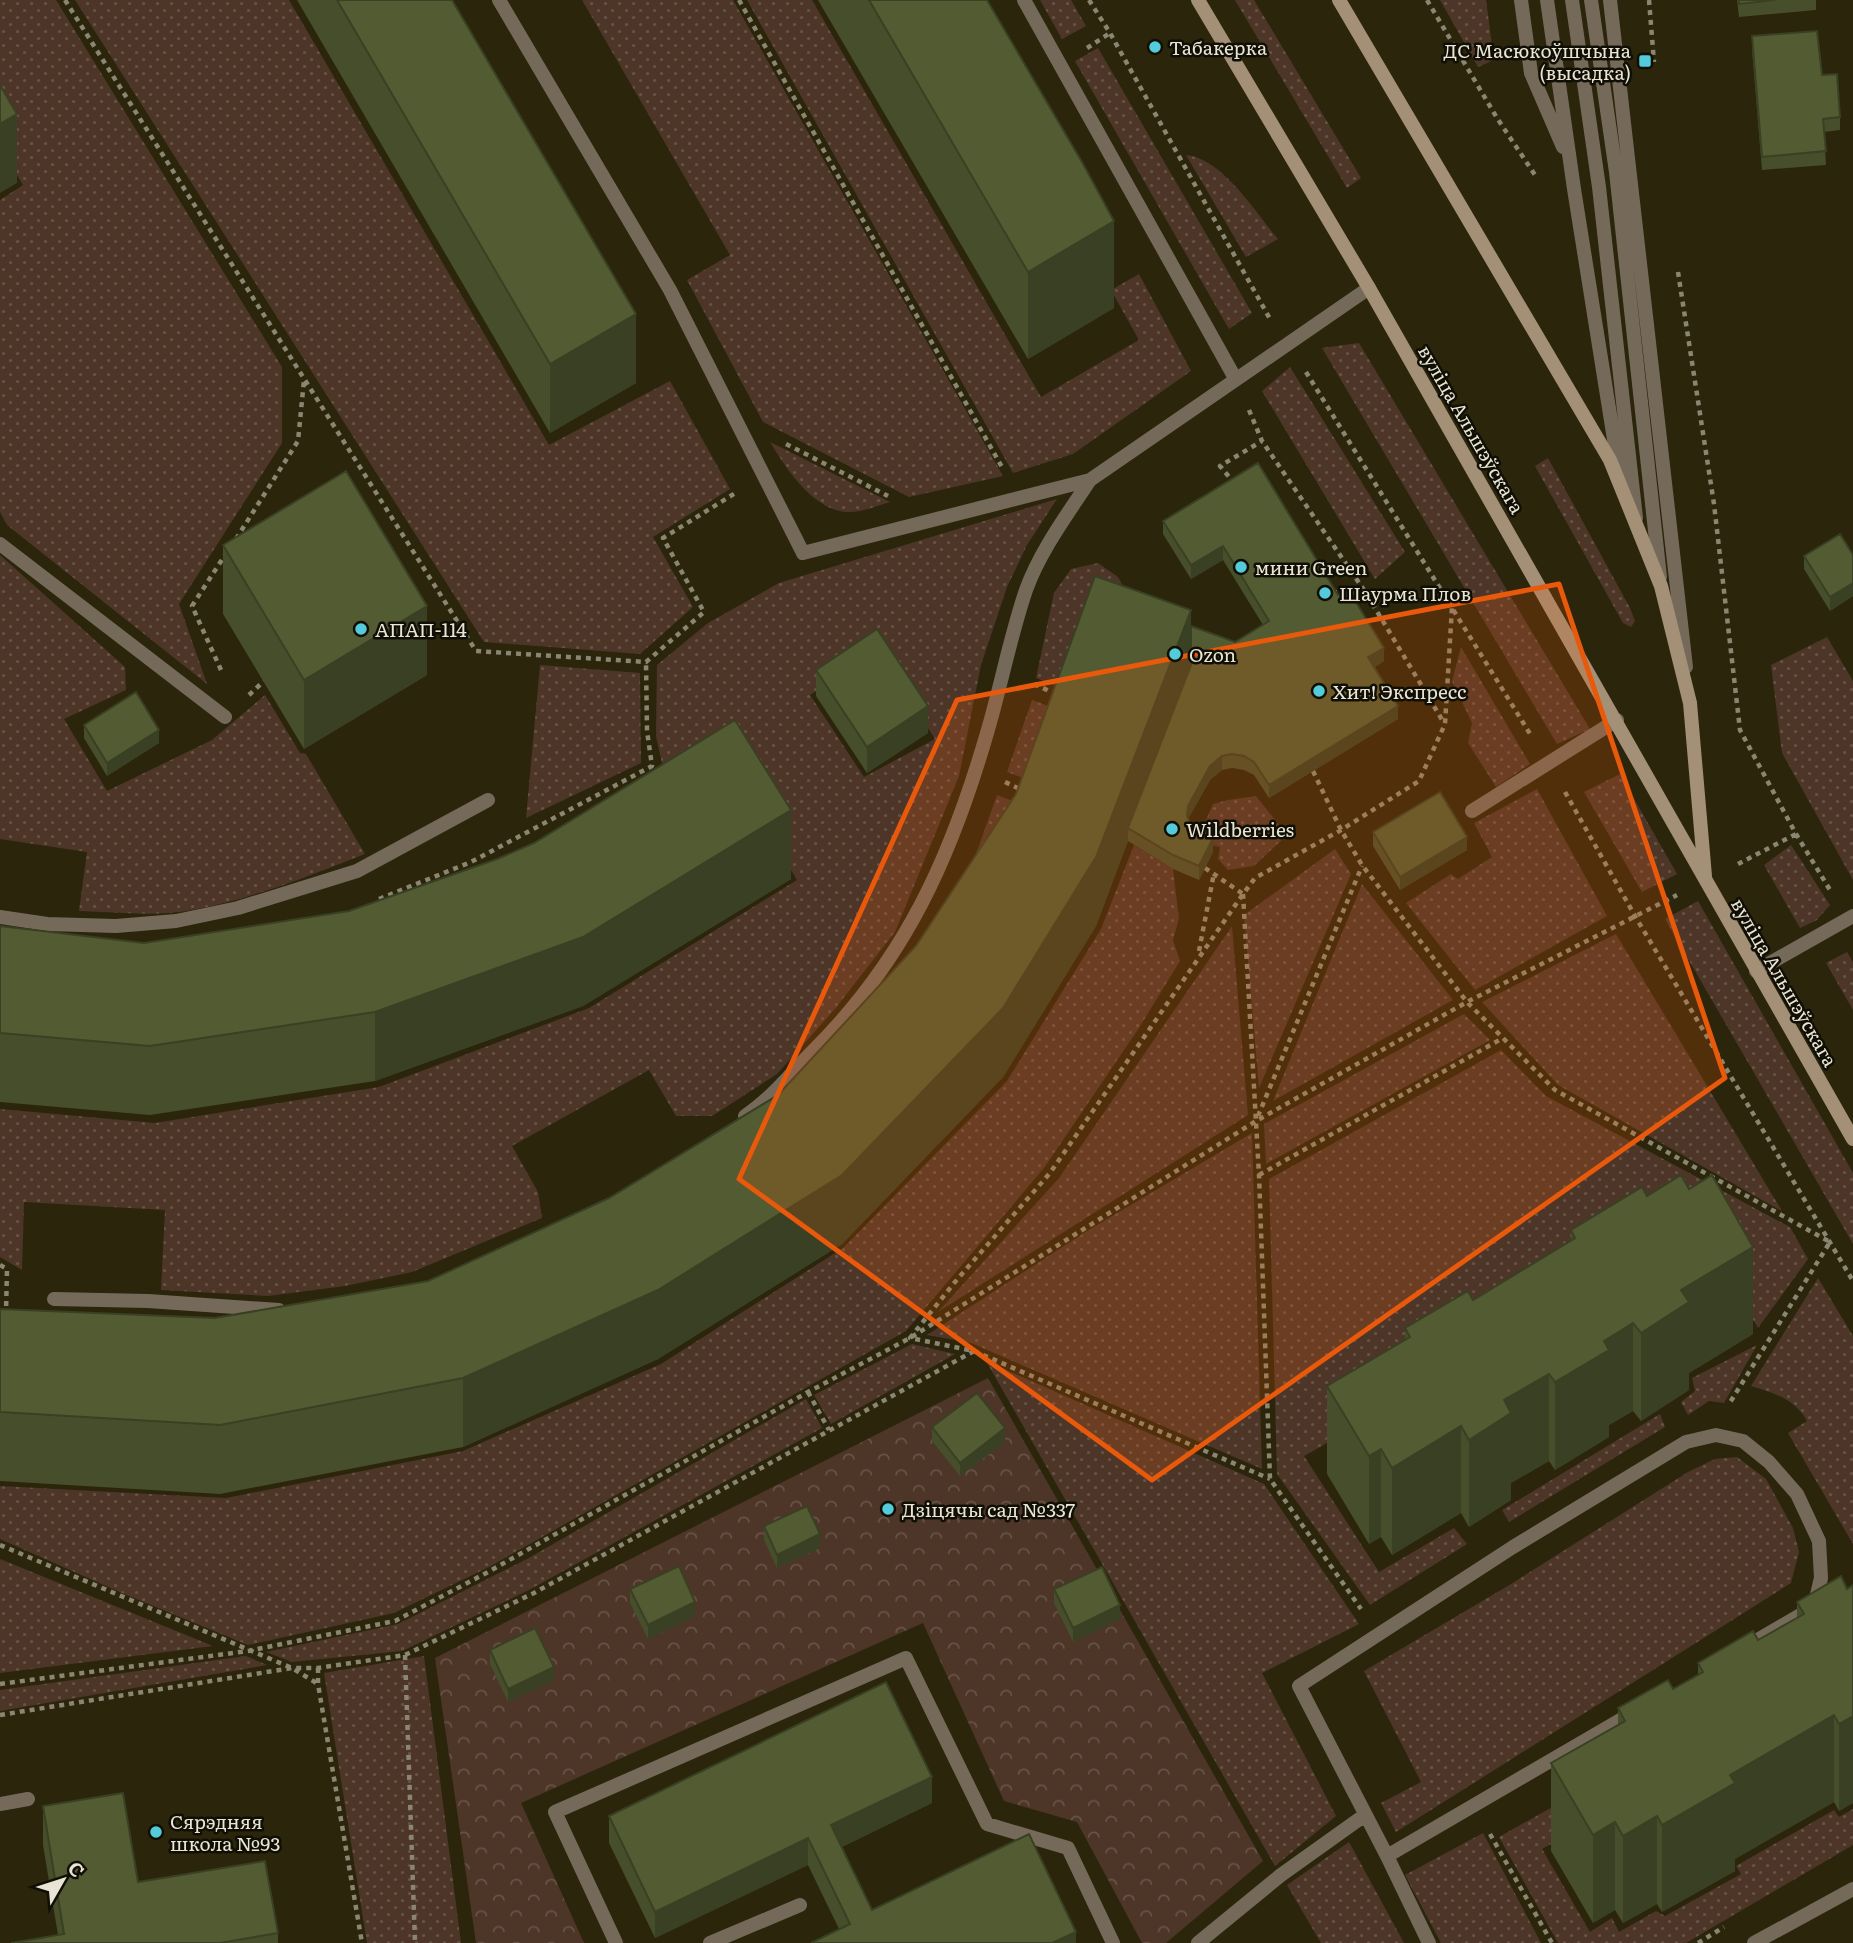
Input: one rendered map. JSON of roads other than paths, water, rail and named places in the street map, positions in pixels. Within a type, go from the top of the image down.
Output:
[{"type":"main road","name":"вуліца Альшэўскага","points":[[1198,0],[1369,288],[1853,1139]]},
{"type":"main road","name":"вуліца Альшэўскага","points":[[1339,0],[1610,460],[1661,586],[1690,703],[1706,881]]},
{"type":"lane","points":[[499,0],[670,290],[803,553],[1090,480],[1369,288]]},
{"type":"lane","points":[[1024,0],[1236,378]]},
{"type":"lane","points":[[1521,0],[1531,73],[1572,168]]},
{"type":"lane","points":[[1547,0],[1622,489]]},
{"type":"lane","points":[[1572,0],[1599,187],[1637,530]]},
{"type":"lane","points":[[1591,0],[1616,172],[1661,586]]},
{"type":"lane","points":[[1610,0],[1690,703]]},
{"type":"lane","points":[[733,1125],[763,1104],[842,1023],[901,942],[946,855],[965,804],[1027,589],[1047,547],[1090,480]]},
{"type":"lane","points":[[0,544],[225,717]]},
{"type":"lane","points":[[1472,811],[1617,720]]},
{"type":"lane","points":[[0,917],[47,925],[116,926],[176,921],[238,908],[357,871],[488,800]]},
{"type":"lane","points":[[1756,971],[1850,917]]},
{"type":"lane","points":[[54,1299],[148,1301],[274,1311],[288,1309]]},
{"type":"lane","points":[[1429,1943],[1299,1686],[1513,1547],[1686,1442],[1716,1435],[1743,1441],[1769,1462],[1797,1494],[1819,1541],[1821,1578],[1814,1607],[1731,1656]]},
{"type":"lane","points":[[616,1943],[555,1812],[906,1658],[987,1824],[1068,1848],[1113,1943]]},
{"type":"lane","points":[[1387,1856],[1648,1704]]},
{"type":"lane","points":[[0,1804],[28,1799]]},
{"type":"lane","points":[[1198,1943],[1281,1875],[1365,1815]]},
{"type":"lane","points":[[1754,1943],[1853,1889]]},
{"type":"lane","points":[[710,1943],[800,1905]]},
{"type":"place","name":"Табакерка","points":[[1155,47]]},
{"type":"place","name":"ДС Масюкоўшчына (высадка)","points":[[1645,61]]},
{"type":"place","name":"мини Green","points":[[1241,567]]},
{"type":"place","name":"Шаурма Плов","points":[[1325,593]]},
{"type":"place","name":"АПАП-114","points":[[361,629]]},
{"type":"place","name":"Ozon","points":[[1175,654]]},
{"type":"place","name":"Хит! Экспресс","points":[[1319,691]]},
{"type":"place","name":"Wildberries","points":[[1172,829]]},
{"type":"place","name":"Дзіцячы сад №337","points":[[888,1509]]},
{"type":"place","name":"Сярэдняя школа №93","points":[[156,1832]]}]
